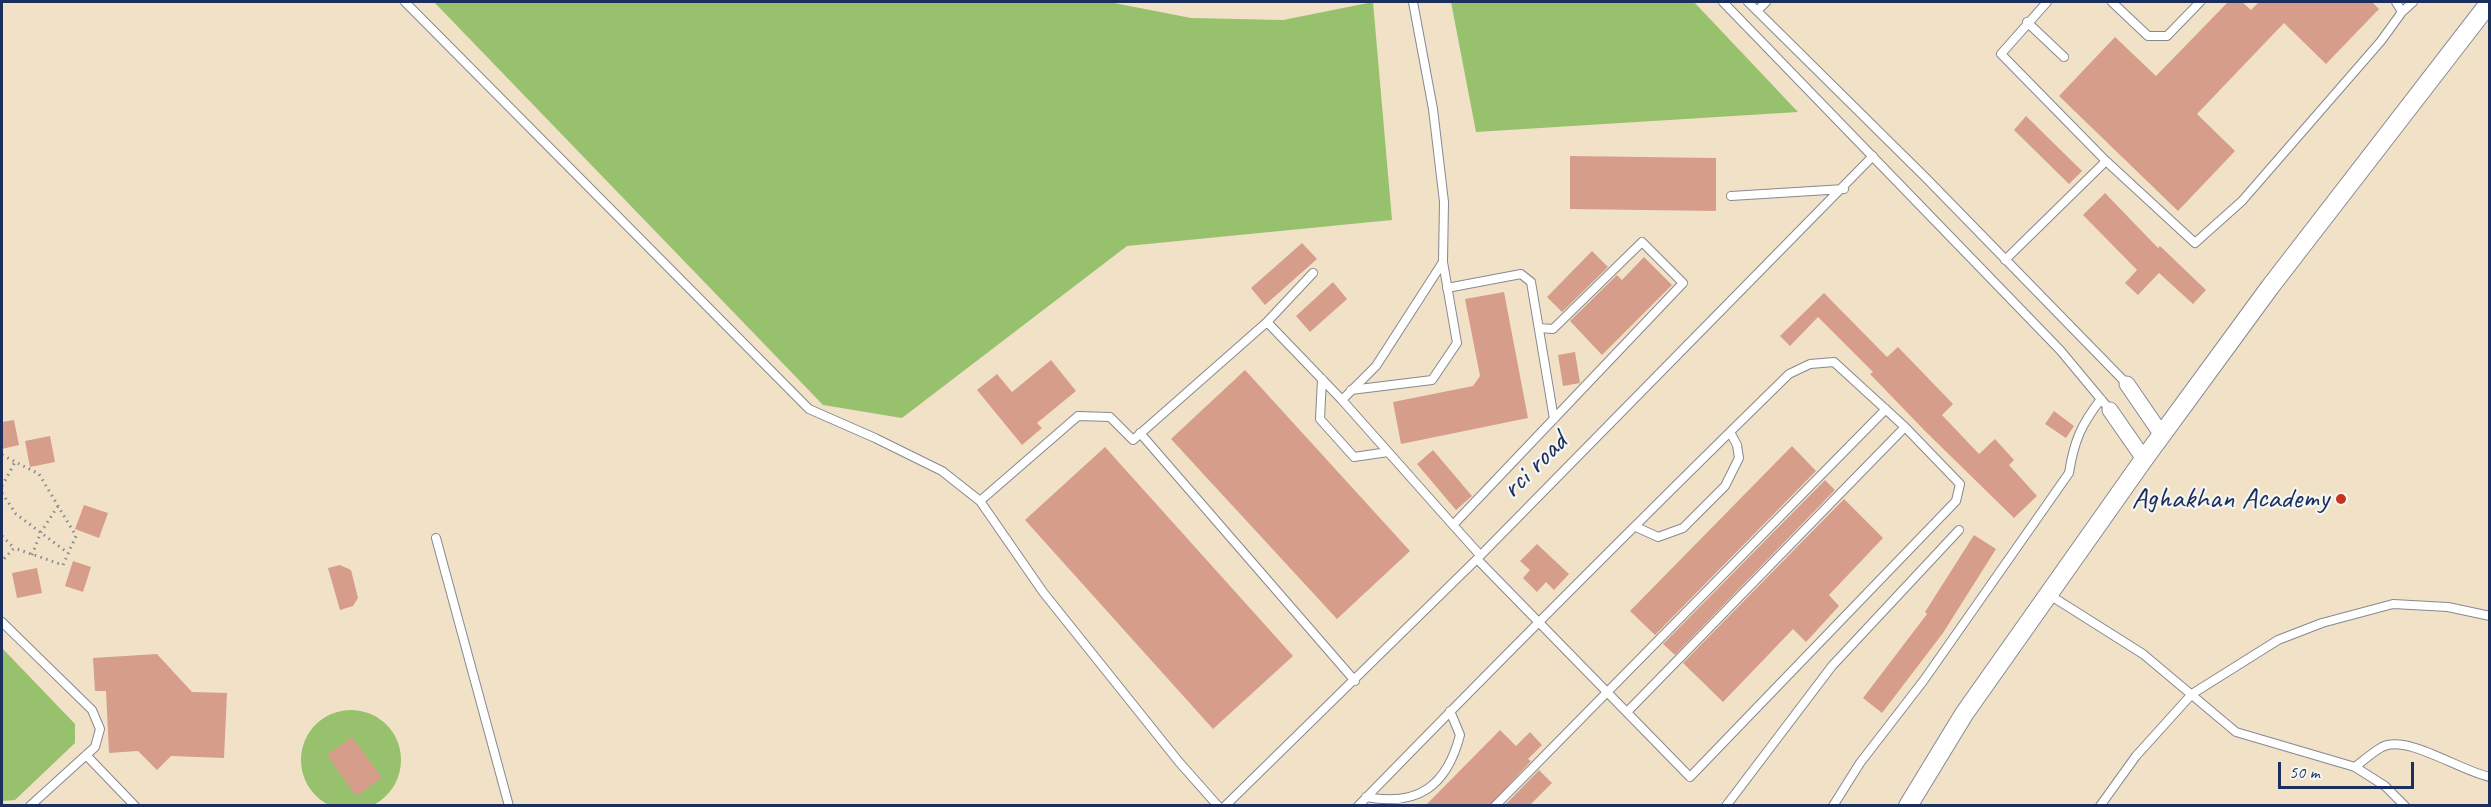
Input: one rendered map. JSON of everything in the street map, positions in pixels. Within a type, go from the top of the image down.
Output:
[{"type":"street","points":[[1908,806],[1964,714],[2144,459],[2270,287],[2490,2]]},
{"type":"street","points":[[2127,384],[2162,435]]},
{"type":"street","points":[[2105,404],[2144,459]]},
{"type":"lane","points":[[405,2],[809,409],[942,471],[980,501],[1043,592],[1179,762],[1218,806]]},
{"type":"lane","points":[[1352,390],[1432,380],[1457,344],[1443,262],[1444,201],[1433,109],[1413,2]]},
{"type":"lane","points":[[1723,2],[2060,350],[2105,404],[2086,418],[2073,444],[2069,473],[1924,680],[1860,763],[1833,806]]},
{"type":"lane","points":[[1748,2],[2127,384]]},
{"type":"lane","points":[[1757,11],[1767,2]]},
{"type":"lane","points":[[2047,2],[2001,54],[2106,161],[2195,243],[2242,201],[2382,41],[2402,12],[2413,2]]},
{"type":"lane","points":[[2112,2],[2148,36],[2167,36],[2200,2]]},
{"type":"lane","points":[[2396,2],[2402,12]]},
{"type":"lane","points":[[2027,22],[2064,57]]},
{"type":"lane","name":"rci road","points":[[1225,806],[1355,681],[1844,189],[1874,156]]},
{"type":"lane","points":[[2006,260],[2106,161]]},
{"type":"lane","points":[[1731,196],[1844,189]]},
{"type":"lane","points":[[1453,525],[1683,283],[1642,242],[1552,329],[1539,328]]},
{"type":"lane","points":[[1342,400],[1376,366],[1443,262]]},
{"type":"lane","points":[[980,501],[1078,416],[1110,417],[1133,440],[1266,322],[1313,273]]},
{"type":"lane","points":[[1448,288],[1521,274],[1531,282],[1554,419]]},
{"type":"lane","points":[[1266,322],[1342,400],[1453,525],[1478,557],[1540,622],[1690,777],[1956,501],[1960,484],[1905,427],[1834,362],[1810,364],[1789,374],[1636,527],[1540,622],[1450,711],[1358,806]]},
{"type":"lane","points":[[1322,379],[1320,419],[1354,457],[1388,452]]},
{"type":"lane","points":[[1495,806],[1600,702],[1606,690],[1886,409]]},
{"type":"lane","points":[[1627,712],[1905,427]]},
{"type":"lane","points":[[1636,527],[1658,537],[1683,528],[1725,486],[1739,458],[1737,445],[1730,432]]},
{"type":"lane","points":[[1140,433],[1355,681]]},
{"type":"lane","points":[[1726,806],[1832,666],[1959,530]]},
{"type":"lane","points":[[436,538],[509,806]]},
{"type":"lane","points":[[2048,594],[2144,654],[2236,732],[2355,767],[2385,786],[2405,806]]},
{"type":"lane","points":[[2100,806],[2136,756],[2192,693],[2278,640],[2322,623],[2375,608],[2423,603],[2490,616]]},
{"type":"lane","points":[[2,622],[92,710],[100,729],[95,747],[30,806]]},
{"type":"lane","points":[[1366,797],[1385,802],[1401,801],[1416,798],[1432,786],[1447,770],[1460,735],[1450,711]]},
{"type":"lane","points":[[2355,767],[2382,747],[2406,744],[2457,767],[2490,777]]},
{"type":"lane","points":[[86,755],[135,806]]},
{"type":"path","points":[[2,455],[39,474],[76,536],[63,565],[14,549],[2,536]]},
{"type":"path","points":[[2,486],[15,462]]},
{"type":"path","points":[[2,493],[16,514],[68,552]]},
{"type":"path","points":[[33,555],[41,532],[58,506]]},
{"type":"path","points":[[2,561],[14,549]]},
{"type":"green space","points":[[434,2],[1109,2],[1191,18],[1283,20],[1373,2],[1392,220],[1127,246],[902,418],[823,405]]},
{"type":"green space","points":[[1451,2],[1694,2],[1798,112],[1476,132]]},
{"type":"green space","points":[[2,648],[75,724],[75,743],[15,800],[2,801]]},
{"type":"green space","points":[[351,710],[370,714],[386,725],[397,741],[401,760],[397,779],[386,795],[370,806],[351,810],[332,806],[316,795],[305,779],[301,760],[305,741],[316,725],[332,714]]},
{"type":"building","points":[[2228,2],[2242,2],[2251,10],[2259,2],[2372,2],[2379,9],[2326,64],[2284,23],[2197,114],[2235,151],[2178,211],[2059,96],[2115,37],[2156,76]]},
{"type":"building","points":[[2026,116],[2082,171],[2069,184],[2014,130]]},
{"type":"building","points":[[1570,156],[1716,158],[1716,211],[1570,209]]},
{"type":"building","points":[[2105,193],[2158,248],[2160,246],[2206,290],[2193,304],[2159,273],[2138,295],[2125,283],[2137,270],[2083,215]]},
{"type":"building","points":[[1302,243],[1317,259],[1265,305],[1251,288]]},
{"type":"building","points":[[1592,251],[1608,267],[1562,312],[1547,297]]},
{"type":"building","points":[[1644,257],[1672,285],[1602,355],[1570,321],[1617,275],[1622,280]]},
{"type":"building","points":[[1333,282],[1347,299],[1310,332],[1296,316]]},
{"type":"building","points":[[1504,292],[1528,418],[1401,444],[1393,402],[1473,386],[1480,376],[1465,299]]},
{"type":"building","points":[[1824,293],[1887,357],[1898,347],[1953,404],[1942,415],[1979,454],[1995,439],[2014,460],[2009,465],[2037,496],[2014,518],[1925,431],[1870,374],[1873,372],[1818,317],[1790,346],[1780,336]]},
{"type":"building","points":[[1575,352],[1580,383],[1563,386],[1558,355]]},
{"type":"building","points":[[1051,360],[1076,391],[1037,423],[1042,428],[1022,445],[977,390],[997,374],[1012,392]]},
{"type":"building","points":[[1245,370],[1410,551],[1337,619],[1171,439]]},
{"type":"building","points":[[2054,411],[2074,426],[2066,438],[2045,424]]},
{"type":"building","points":[[14,420],[19,445],[2,449],[2,422]]},
{"type":"building","points":[[50,436],[55,462],[30,467],[25,441]]},
{"type":"building","points":[[1792,446],[1816,471],[1655,635],[1630,611]]},
{"type":"building","points":[[1105,447],[1293,656],[1213,729],[1025,520]]},
{"type":"building","points":[[1433,450],[1472,496],[1456,510],[1417,464]]},
{"type":"building","points":[[1825,480],[1835,490],[1675,655],[1663,644]]},
{"type":"building","points":[[1844,499],[1883,538],[1829,595],[1839,606],[1806,642],[1793,629],[1723,702],[1683,663]]},
{"type":"building","points":[[84,505],[108,513],[99,538],[75,529]]},
{"type":"building","points":[[1974,535],[1996,549],[1943,633],[1882,713],[1863,698],[1927,614],[1925,612]]},
{"type":"building","points":[[1537,544],[1569,574],[1554,590],[1546,582],[1537,592],[1523,578],[1530,570],[1520,561]]},
{"type":"building","points":[[73,561],[91,567],[83,592],[65,586]]},
{"type":"building","points":[[340,565],[351,570],[358,598],[353,606],[340,610],[328,568]]},
{"type":"building","points":[[37,568],[42,593],[17,598],[12,573]]},
{"type":"building","points":[[157,654],[192,692],[227,693],[224,758],[171,756],[157,770],[138,751],[109,753],[106,691],[95,691],[93,658]]},
{"type":"building","points":[[1500,730],[1516,746],[1530,732],[1542,745],[1528,759],[1531,761],[1489,806],[1425,806]]},
{"type":"building","points":[[352,737],[382,778],[356,796],[327,755]]},
{"type":"building","points":[[1539,770],[1552,783],[1529,806],[1504,806]]},
{"type":"place","name":"Aghakhan Academy","points":[[2341,499]]}]
